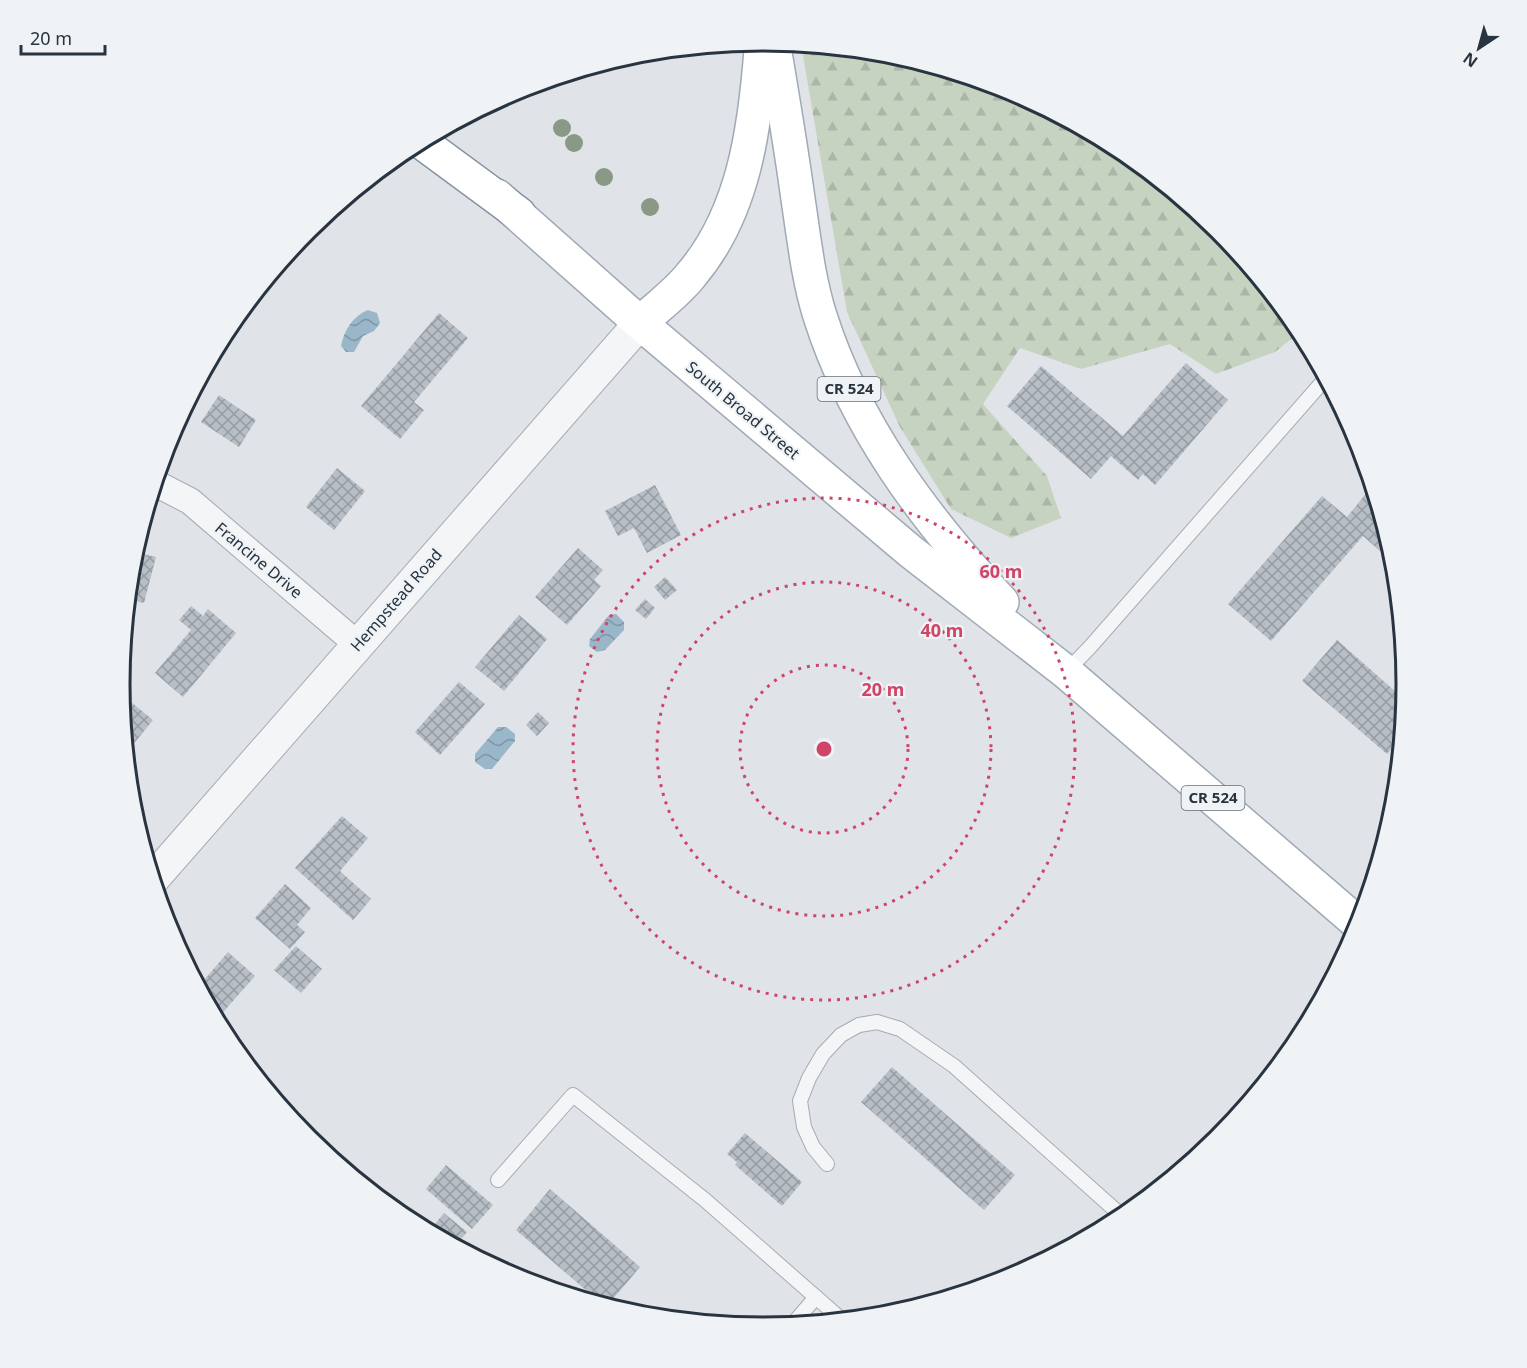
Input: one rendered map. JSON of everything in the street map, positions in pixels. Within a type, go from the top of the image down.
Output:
[{"type":"main road","points":[[640,323],[691,275],[721,231],[741,182],[751,138],[757,104],[761,51]]},
{"type":"main road","name":"South Broad Street","points":[[775,51],[806,258],[820,315],[840,370],[870,432],[902,481],[972,570],[1066,672]]},
{"type":"main road","name":"South Broad Street","points":[[436,143],[640,323],[910,551],[1066,672],[1351,917]]},
{"type":"main road","points":[[429,147],[519,214]]},
{"type":"street","name":"Hempstead Road","points":[[159,872],[640,323]]},
{"type":"street","name":"Francine Drive","points":[[162,487],[190,501],[357,644]]},
{"type":"lane","points":[[1066,672],[1321,384]]},
{"type":"lane","points":[[827,1164],[813,1147],[804,1127],[800,1101],[824,1054],[840,1035],[859,1025],[877,1022],[900,1029],[954,1066],[1115,1210]]},
{"type":"lane","points":[[498,1180],[573,1095],[705,1200],[834,1313]]},
{"type":"lane","points":[[800,1316],[816,1297]]},
{"type":"green space","points":[[802,52],[887,63],[967,85],[1006,99],[1080,136],[1149,182],[1211,236],[1266,299],[1293,337],[1275,352],[1216,374],[1170,344],[1081,369],[1020,348],[983,404],[1047,476],[1061,518],[1011,538],[951,509],[900,427],[847,312]]},
{"type":"water","points":[[368,310],[377,313],[380,323],[374,331],[363,336],[354,352],[346,352],[341,346],[344,334],[358,316]]},
{"type":"water","points":[[616,614],[624,622],[624,630],[605,650],[597,652],[589,646],[590,639],[609,615]]},
{"type":"water","points":[[498,727],[506,727],[515,734],[515,741],[492,769],[485,769],[475,762],[475,754]]},
{"type":"building","points":[[439,313],[468,338],[414,402],[424,410],[400,439],[361,406]]},
{"type":"building","points":[[1186,363],[1228,400],[1155,485],[1143,474],[1138,480],[1111,456],[1091,479],[1007,406],[1041,366],[1123,436]]},
{"type":"building","points":[[219,395],[256,420],[239,447],[201,422]]},
{"type":"building","points":[[337,468],[365,491],[334,530],[306,507]]},
{"type":"building","points":[[655,485],[681,535],[647,553],[634,528],[618,536],[605,511]]},
{"type":"building","points":[[1367,493],[1382,553],[1363,536],[1271,641],[1228,604],[1322,496],[1347,517]]},
{"type":"building","points":[[578,548],[603,570],[594,580],[601,586],[567,625],[535,597]]},
{"type":"building","points":[[144,554],[156,557],[144,603],[136,601]]},
{"type":"building","points":[[665,577],[677,590],[665,600],[654,587]]},
{"type":"building","points":[[645,599],[655,608],[646,619],[635,610]]},
{"type":"building","points":[[191,606],[203,616],[208,609],[236,633],[183,697],[155,673],[191,630],[179,620]]},
{"type":"building","points":[[519,615],[547,639],[504,691],[475,667]]},
{"type":"building","points":[[1337,640],[1396,692],[1393,747],[1387,754],[1302,681]]},
{"type":"building","points":[[459,682],[485,704],[440,755],[415,732]]},
{"type":"building","points":[[131,702],[153,720],[134,744]]},
{"type":"building","points":[[538,712],[549,723],[537,736],[526,725]]},
{"type":"building","points":[[342,816],[368,838],[340,871],[371,899],[353,920],[295,868]]},
{"type":"building","points":[[285,884],[311,908],[297,925],[305,932],[290,949],[255,918]]},
{"type":"building","points":[[296,946],[322,969],[301,993],[274,970]]},
{"type":"building","points":[[228,952],[255,976],[223,1013],[204,980]]},
{"type":"building","points":[[892,1067],[1015,1175],[984,1210],[861,1102]]},
{"type":"building","points":[[745,1133],[802,1182],[782,1206],[735,1165],[737,1162],[727,1154]]},
{"type":"building","points":[[446,1165],[493,1205],[472,1229],[426,1189]]},
{"type":"building","points":[[550,1189],[640,1267],[613,1298],[600,1295],[587,1291],[516,1230]]},
{"type":"building","points":[[444,1213],[467,1232],[461,1239],[435,1224]]}]
